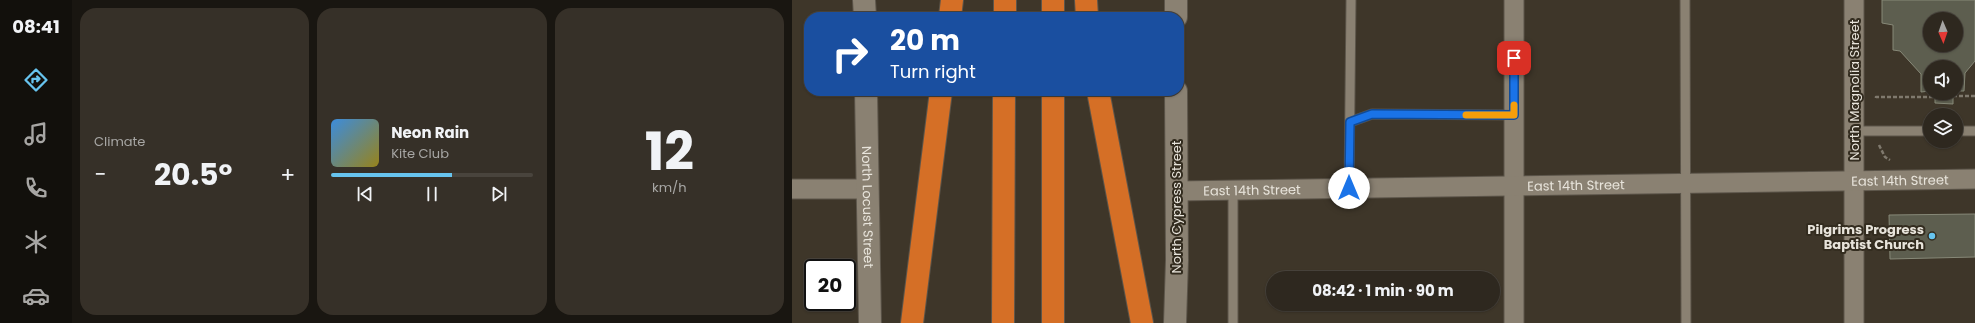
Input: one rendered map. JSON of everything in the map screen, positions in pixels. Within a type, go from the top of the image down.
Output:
[{"type":"highway","points":[[951,12],[952,0]]},
{"type":"highway","points":[[1005,0],[1005,12]]},
{"type":"highway","points":[[1053,0],[1053,12]]},
{"type":"highway","points":[[1086,0],[1087,12]]},
{"type":"highway","points":[[912,323],[939,96]]},
{"type":"highway","points":[[1003,323],[1004,96]]},
{"type":"highway","points":[[1053,96],[1053,323]]},
{"type":"highway","points":[[1099,96],[1142,323]]},
{"type":"main road","points":[[864,0],[865,12]]},
{"type":"main road","points":[[1176,0],[1176,12]]},
{"type":"main road","name":"North Locust Street","points":[[866,96],[870,323]]},
{"type":"main road","name":"North Cypress Street","points":[[1175,323],[1177,191],[1176,96]]},
{"type":"street","points":[[1514,0],[1514,323]]},
{"type":"street","name":"North Magnolia Street","points":[[1854,0],[1854,323]]},
{"type":"street","name":"East 14th Street","points":[[1177,191],[1975,179]]},
{"type":"street","points":[[792,189],[868,189]]},
{"type":"lane","points":[[1349,188],[1351,0]]},
{"type":"lane","points":[[1684,0],[1686,323]]},
{"type":"lane","points":[[1350,122],[1372,114],[1514,115]]},
{"type":"lane","points":[[1854,131],[1923,131]]},
{"type":"lane","points":[[1963,131],[1975,131]]},
{"type":"lane","points":[[1233,190],[1233,323]]},
{"type":"path","points":[[1963,96],[1975,96]]},
{"type":"building","points":[[1882,0],[1975,0],[1975,61],[1965,73],[1964,91],[1963,60],[1923,60],[1923,92],[1921,92],[1921,74],[1900,51],[1893,50],[1893,25],[1882,23]]},
{"type":"building","points":[[1935,100],[1953,100],[1953,104],[1935,103]]},
{"type":"building","name":"Pilgrims Progress Baptist Church","points":[[1975,214],[1975,257],[1890,259],[1889,215]]},
{"type":"slow traffic","points":[[1466,115],[1514,115],[1514,105]]},
{"type":"place","name":"Pilgrims Progress Baptist Church","points":[[1932,236]]},
{"type":"route","points":[[1349,188],[1350,122],[1372,114],[1514,115],[1514,58]]}]
